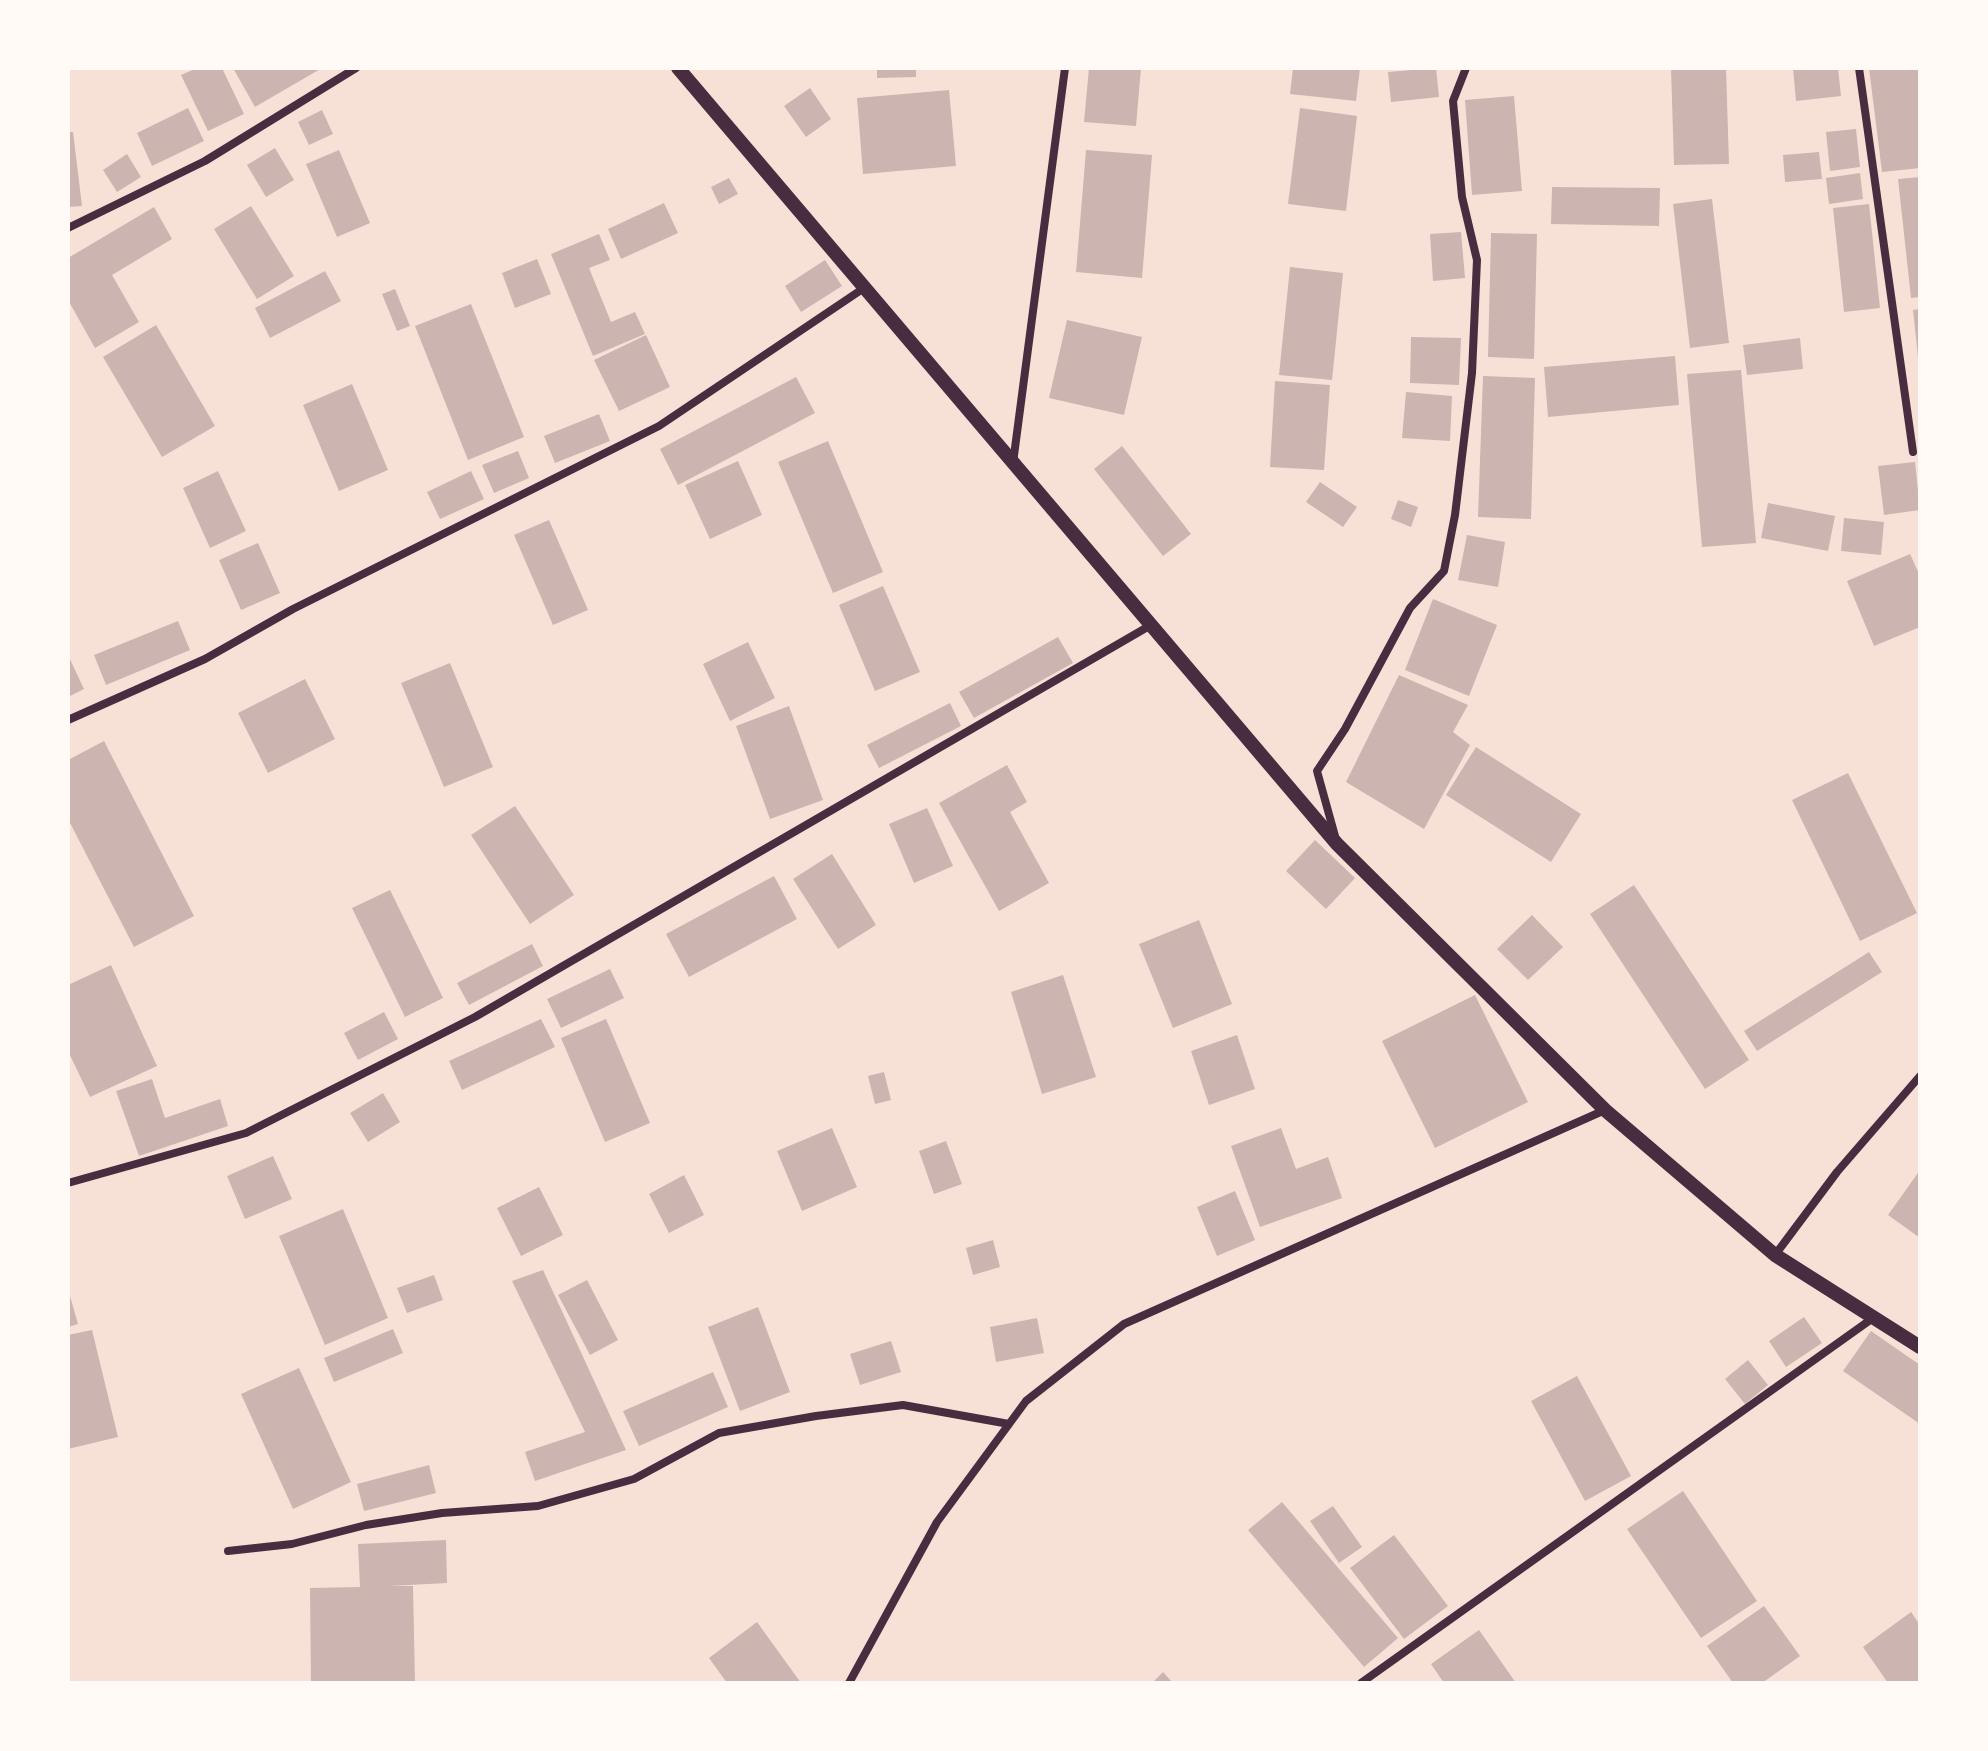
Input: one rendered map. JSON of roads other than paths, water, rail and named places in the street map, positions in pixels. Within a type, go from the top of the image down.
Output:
[{"type":"street","points":[[68,228],[205,161],[356,68]]},
{"type":"street","points":[[678,68],[1337,844],[1605,1110],[1775,1255],[1920,1347]]},
{"type":"street","points":[[1013,463],[1065,68]]},
{"type":"street","points":[[1337,844],[1317,771],[1345,729],[1410,608],[1444,571],[1455,515],[1472,373],[1477,260],[1462,197],[1453,101],[1466,68]]},
{"type":"street","points":[[1859,68],[1913,452]]},
{"type":"street","points":[[68,720],[205,659],[293,609],[659,426],[864,288]]},
{"type":"street","points":[[68,1183],[246,1133],[475,1017],[1151,625]]},
{"type":"street","points":[[1775,1255],[1837,1172],[1920,1076]]},
{"type":"street","points":[[849,1683],[937,1522],[1026,1401],[1124,1324],[1605,1110]]},
{"type":"street","points":[[1361,1683],[1873,1318]]},
{"type":"street","points":[[228,1551],[292,1544],[366,1525],[442,1513],[538,1506],[634,1479],[719,1433],[816,1416],[903,1405],[1009,1424]]}]
